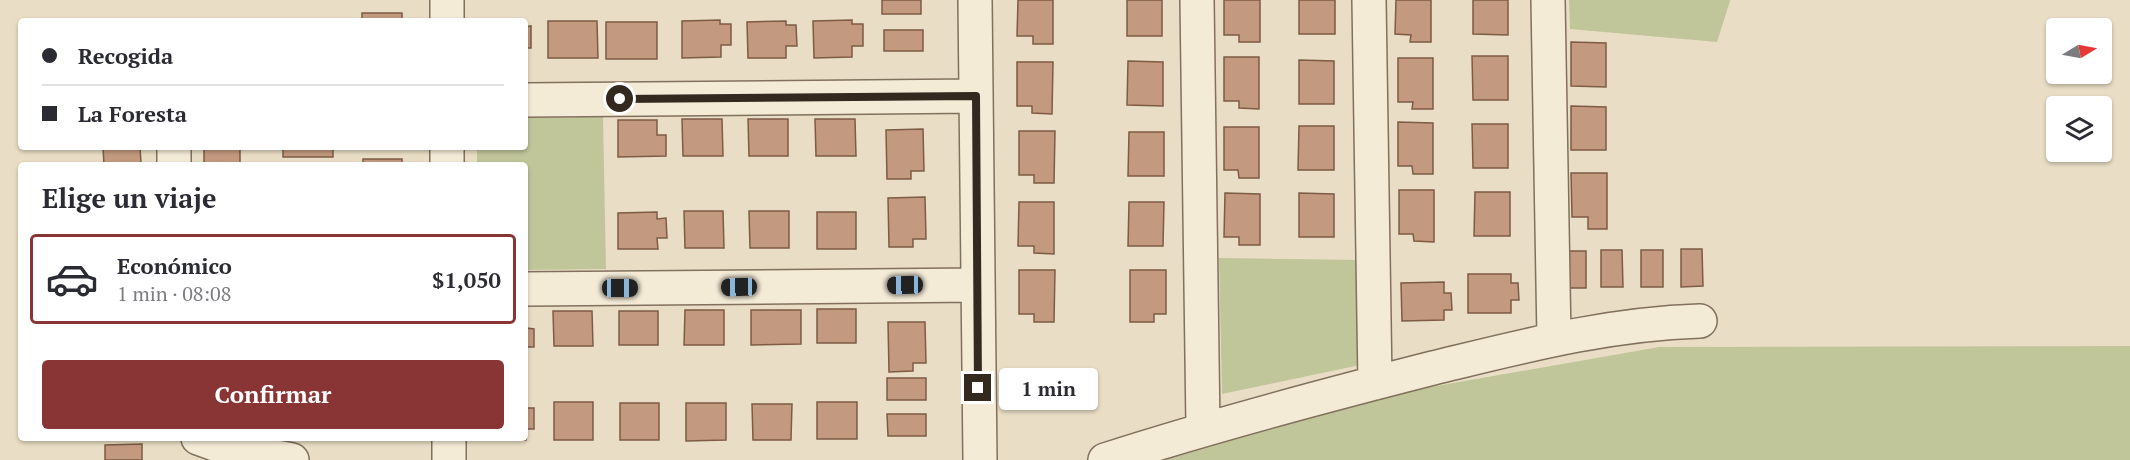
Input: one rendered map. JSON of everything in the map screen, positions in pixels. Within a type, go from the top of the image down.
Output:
[{"type":"street","points":[[447,0],[447,18]]},
{"type":"street","points":[[975,0],[980,460]]},
{"type":"street","points":[[1197,0],[1203,428]]},
{"type":"street","points":[[1369,0],[1375,383]]},
{"type":"street","points":[[1548,0],[1554,339]]},
{"type":"street","points":[[528,100],[976,96]]},
{"type":"street","points":[[528,289],[977,285]]},
{"type":"street","points":[[1105,460],[1203,428],[1554,339],[1627,325],[1700,321]]},
{"type":"street","points":[[206,441],[223,447],[292,460]]},
{"type":"street","points":[[448,441],[449,460]]},
{"type":"green space","points":[[1569,0],[1730,1],[1717,42],[1570,29]]},
{"type":"green space","points":[[603,117],[606,269],[528,270],[528,162],[477,162],[477,150],[528,150],[528,118]]},
{"type":"green space","points":[[1219,258],[1362,260],[1360,365],[1222,394]]},
{"type":"green space","points":[[2130,346],[2130,460],[1139,460],[1351,401],[1659,347]]},
{"type":"building","points":[[882,0],[921,0],[921,14],[882,14]]},
{"type":"building","points":[[1018,0],[1053,0],[1053,44],[1033,44],[1033,36],[1017,36]]},
{"type":"building","points":[[1127,0],[1162,0],[1162,36],[1127,36]]},
{"type":"building","points":[[1224,0],[1260,0],[1260,42],[1239,42],[1239,35],[1224,35]]},
{"type":"building","points":[[1299,0],[1335,0],[1335,34],[1299,34]]},
{"type":"building","points":[[1396,0],[1431,0],[1431,42],[1410,42],[1411,35],[1395,34]]},
{"type":"building","points":[[1473,0],[1508,0],[1508,35],[1473,34]]},
{"type":"building","points":[[362,13],[402,13],[402,18],[362,18]]},
{"type":"building","points":[[720,20],[720,24],[731,24],[731,45],[721,45],[721,57],[682,58],[682,21]]},
{"type":"building","points":[[852,20],[852,24],[863,24],[863,46],[852,46],[852,57],[814,58],[813,21]]},
{"type":"building","points":[[548,21],[597,21],[598,58],[548,58]]},
{"type":"building","points":[[786,21],[786,25],[796,25],[797,46],[786,46],[786,58],[748,58],[747,22]]},
{"type":"building","points":[[606,22],[657,22],[657,59],[606,59]]},
{"type":"building","points":[[528,26],[531,26],[531,48],[528,48]]},
{"type":"building","points":[[884,30],[923,30],[923,51],[884,51]]},
{"type":"building","points":[[1571,42],[1606,43],[1606,87],[1571,86]]},
{"type":"building","points":[[1472,56],[1508,56],[1508,100],[1473,100]]},
{"type":"building","points":[[1224,57],[1259,57],[1259,109],[1239,108],[1239,101],[1224,101]]},
{"type":"building","points":[[1398,58],[1433,58],[1433,109],[1412,109],[1413,102],[1398,102]]},
{"type":"building","points":[[1299,60],[1334,61],[1334,104],[1299,104]]},
{"type":"building","points":[[1128,61],[1163,62],[1163,106],[1127,105]]},
{"type":"building","points":[[1017,62],[1053,62],[1052,114],[1032,113],[1032,106],[1017,106]]},
{"type":"building","points":[[1571,106],[1606,107],[1606,150],[1571,150]]},
{"type":"building","points":[[682,119],[722,119],[723,156],[683,156]]},
{"type":"building","points":[[748,119],[788,119],[788,156],[749,156]]},
{"type":"building","points":[[815,119],[855,119],[856,156],[816,156]]},
{"type":"building","points":[[618,120],[657,120],[657,135],[666,135],[666,156],[618,157]]},
{"type":"building","points":[[1398,122],[1433,123],[1433,174],[1413,174],[1412,166],[1398,166]]},
{"type":"building","points":[[1472,124],[1508,124],[1508,168],[1473,168]]},
{"type":"building","points":[[1299,126],[1334,126],[1334,170],[1298,170]]},
{"type":"building","points":[[1224,127],[1259,127],[1259,178],[1239,178],[1238,170],[1224,170]]},
{"type":"building","points":[[923,129],[924,171],[911,171],[911,179],[887,179],[886,130]]},
{"type":"building","points":[[1019,131],[1055,131],[1054,183],[1034,183],[1034,175],[1019,175]]},
{"type":"building","points":[[1129,132],[1164,132],[1164,176],[1128,176]]},
{"type":"building","points":[[103,150],[140,150],[141,162],[104,162]]},
{"type":"building","points":[[204,150],[240,150],[240,162],[204,162]]},
{"type":"building","points":[[283,150],[333,150],[333,157],[283,157]]},
{"type":"building","points":[[363,159],[402,159],[402,162],[363,162]]},
{"type":"building","points":[[1571,173],[1607,173],[1607,229],[1588,229],[1588,217],[1572,217]]},
{"type":"building","points":[[1399,190],[1434,190],[1434,242],[1414,241],[1413,234],[1399,234]]},
{"type":"building","points":[[1475,192],[1510,192],[1510,236],[1474,236]]},
{"type":"building","points":[[1225,193],[1260,194],[1260,245],[1239,245],[1239,237],[1224,237]]},
{"type":"building","points":[[1299,193],[1334,194],[1334,237],[1299,237]]},
{"type":"building","points":[[925,197],[926,239],[913,239],[913,247],[889,247],[888,198]]},
{"type":"building","points":[[1019,202],[1054,202],[1054,254],[1034,253],[1034,246],[1018,246]]},
{"type":"building","points":[[1129,202],[1164,202],[1163,246],[1128,246]]},
{"type":"building","points":[[684,211],[723,211],[724,248],[685,248]]},
{"type":"building","points":[[749,211],[789,211],[789,248],[750,248]]},
{"type":"building","points":[[657,212],[657,219],[666,218],[667,238],[657,238],[658,249],[618,249],[618,213]]},
{"type":"building","points":[[817,212],[856,212],[856,249],[817,249]]},
{"type":"building","points":[[1681,249],[1702,249],[1703,286],[1681,287]]},
{"type":"building","points":[[1601,250],[1622,250],[1623,287],[1601,287]]},
{"type":"building","points":[[1641,250],[1663,250],[1663,287],[1641,287]]},
{"type":"building","points":[[1564,251],[1586,251],[1586,288],[1565,288]]},
{"type":"building","points":[[1019,270],[1055,270],[1054,322],[1034,322],[1034,314],[1019,314]]},
{"type":"building","points":[[1130,270],[1166,270],[1166,314],[1154,314],[1154,322],[1130,322]]},
{"type":"building","points":[[1468,274],[1511,274],[1511,283],[1518,283],[1519,300],[1511,300],[1511,313],[1468,313]]},
{"type":"building","points":[[1444,282],[1444,293],[1451,293],[1452,310],[1444,310],[1444,320],[1402,321],[1401,283]]},
{"type":"building","points":[[817,309],[856,309],[856,343],[817,343]]},
{"type":"building","points":[[685,310],[724,310],[724,345],[684,345]]},
{"type":"building","points":[[751,310],[801,310],[801,344],[751,345]]},
{"type":"building","points":[[553,311],[592,311],[593,346],[554,346]]},
{"type":"building","points":[[619,311],[658,311],[658,345],[619,345]]},
{"type":"building","points":[[888,322],[925,322],[926,363],[913,363],[913,371],[889,372]]},
{"type":"building","points":[[528,328],[534,329],[534,347],[528,347]]},
{"type":"building","points":[[887,378],[926,378],[926,400],[887,400]]},
{"type":"building","points":[[554,402],[593,402],[593,440],[554,440]]},
{"type":"building","points":[[817,402],[857,402],[857,439],[817,439]]},
{"type":"building","points":[[620,403],[659,403],[659,440],[620,440]]},
{"type":"building","points":[[686,403],[726,403],[726,440],[686,441]]},
{"type":"building","points":[[752,404],[792,404],[791,440],[753,440]]},
{"type":"building","points":[[528,408],[534,408],[534,429],[528,429]]},
{"type":"building","points":[[887,414],[926,414],[926,436],[888,436]]},
{"type":"building","points":[[142,444],[142,460],[105,460],[105,445]]},
{"type":"route","points":[[620,99],[976,96],[978,388]]}]
